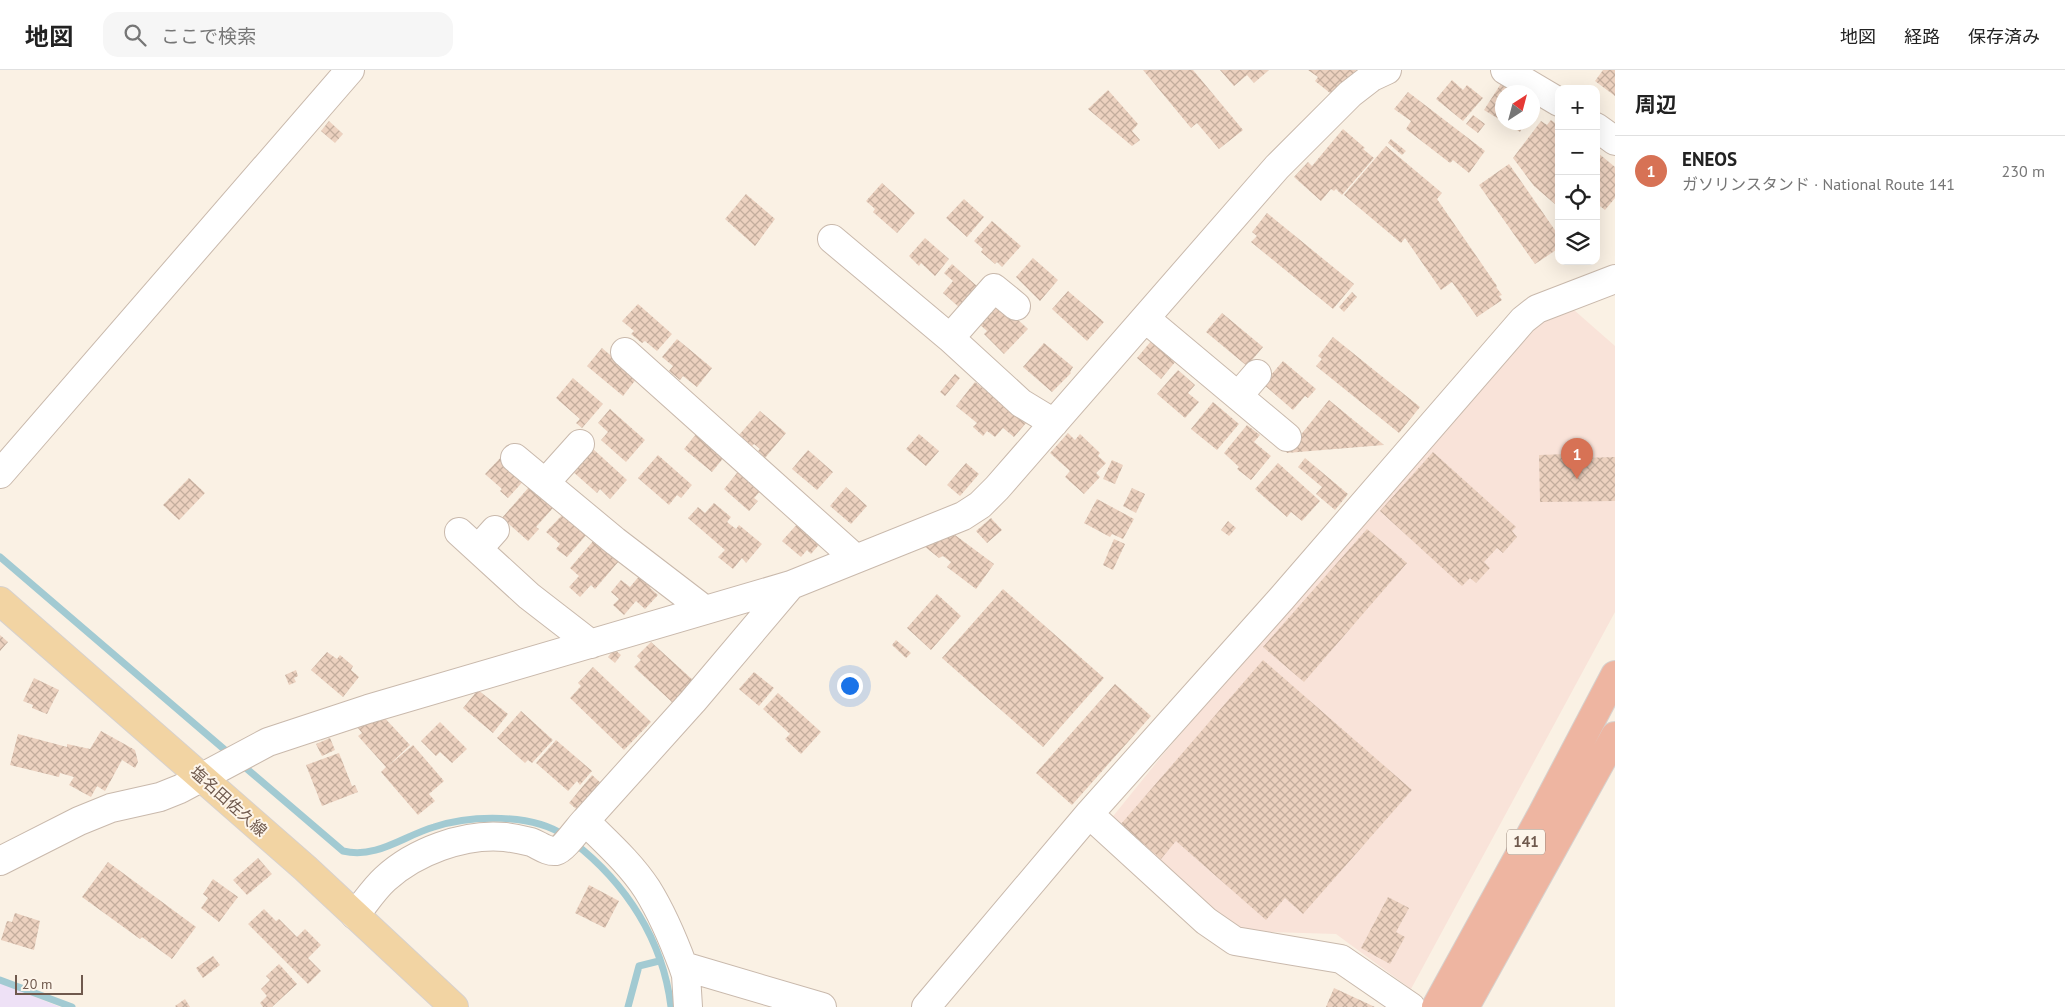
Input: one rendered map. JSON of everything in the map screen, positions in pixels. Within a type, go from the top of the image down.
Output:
[{"type":"highway","name":"141","points":[[1436,1007],[1542,814],[1615,675]]},
{"type":"highway","name":"141","points":[[1465,1007],[1615,736]]},
{"type":"main road","name":"塩名田佐久線","points":[[0,601],[223,767],[355,915],[454,1007]]},
{"type":"street","points":[[0,474],[350,70]]},
{"type":"street","points":[[0,861],[111,808],[160,797],[180,790],[268,742],[359,712],[791,585],[963,516],[980,506],[1146,319],[1277,167],[1350,94],[1372,77],[1387,70]]},
{"type":"street","points":[[1505,70],[1555,100]]},
{"type":"street","points":[[1600,130],[1615,141]]},
{"type":"street","points":[[832,239],[950,338],[1021,403],[1054,423]]},
{"type":"street","points":[[926,1007],[1089,814],[1282,598],[1523,320],[1537,309],[1615,279]]},
{"type":"street","points":[[950,338],[994,288],[1016,306]]},
{"type":"street","points":[[1146,319],[1287,437]]},
{"type":"street","points":[[625,352],[722,423],[856,559]]},
{"type":"street","points":[[1238,396],[1257,374]]},
{"type":"street","points":[[545,483],[580,444]]},
{"type":"street","points":[[515,458],[614,541],[705,610]]},
{"type":"street","points":[[477,537],[529,596],[591,644]]},
{"type":"street","points":[[355,915],[383,881],[398,868],[425,852],[447,844],[463,840],[503,837],[530,842],[548,850],[557,851],[693,701],[791,585]]},
{"type":"street","points":[[1089,814],[1206,921],[1234,941],[1341,959],[1411,1007]]},
{"type":"street","points":[[575,832],[625,861],[646,888],[662,915],[683,966],[686,975],[688,1007]]},
{"type":"street","points":[[683,966],[822,1007]]},
{"type":"shaded area","points":[[1574,310],[1615,346],[1615,612],[1411,989],[1336,934],[1235,931],[1110,820],[1165,752],[1536,324]]},
{"type":"shaded area","points":[[0,983],[23,992],[60,1007],[0,1007]]},
{"type":"building","points":[[1143,70],[1193,70],[1243,130],[1219,149],[1197,123],[1191,128]]},
{"type":"building","points":[[1220,70],[1269,70],[1254,83],[1247,75],[1234,86]]},
{"type":"building","points":[[1308,70],[1356,70],[1335,97],[1315,81],[1318,77]]},
{"type":"building","points":[[1603,70],[1615,70],[1615,96],[1595,81]]},
{"type":"building","points":[[1452,80],[1463,90],[1467,85],[1483,98],[1463,121],[1436,99]]},
{"type":"building","points":[[1108,90],[1138,124],[1132,131],[1140,140],[1132,146],[1088,109]]},
{"type":"building","points":[[1408,92],[1485,151],[1469,173],[1453,160],[1450,163],[1406,129],[1411,121],[1394,109]]},
{"type":"building","points":[[1495,93],[1495,117],[1484,110]]},
{"type":"building","points":[[1473,115],[1485,124],[1478,133],[1466,124]]},
{"type":"building","points":[[1551,120],[1555,123],[1555,204],[1534,186],[1513,158],[1534,130],[1540,130],[1541,121],[1547,125]]},
{"type":"building","points":[[329,121],[343,134],[335,143],[321,131]]},
{"type":"building","points":[[1343,129],[1374,158],[1342,195],[1336,189],[1334,191],[1331,189],[1321,201],[1294,177],[1308,162],[1312,166]]},
{"type":"building","points":[[1391,139],[1406,151],[1402,155],[1388,143]]},
{"type":"building","points":[[1386,146],[1442,193],[1437,199],[1502,295],[1499,296],[1502,300],[1477,317],[1452,282],[1441,290],[1405,238],[1401,243],[1344,195]]},
{"type":"building","points":[[1600,155],[1615,167],[1615,198],[1605,210],[1600,206]]},
{"type":"building","points":[[1509,164],[1555,230],[1555,251],[1535,264],[1479,185]]},
{"type":"building","points":[[882,183],[915,213],[897,233],[873,212],[875,209],[866,201]]},
{"type":"building","points":[[746,194],[775,219],[755,246],[725,219]]},
{"type":"building","points":[[964,199],[984,217],[967,237],[946,218]]},
{"type":"building","points":[[1267,213],[1354,284],[1333,309],[1251,242],[1257,236],[1252,232]]},
{"type":"building","points":[[992,221],[1021,246],[1002,267],[997,262],[995,264],[981,252],[983,249],[974,241]]},
{"type":"building","points":[[925,238],[949,259],[935,276],[921,263],[919,266],[909,256]]},
{"type":"building","points":[[1033,258],[1058,280],[1040,301],[1016,277]]},
{"type":"building","points":[[952,264],[978,287],[960,308],[943,293],[953,281],[944,273]]},
{"type":"building","points":[[1068,291],[1104,322],[1087,341],[1052,309]]},
{"type":"building","points":[[1352,292],[1357,297],[1344,312],[1339,307]]},
{"type":"building","points":[[638,304],[672,334],[657,351],[645,341],[642,343],[631,334],[634,331],[622,321]]},
{"type":"building","points":[[995,307],[1000,311],[1004,307],[1028,329],[1004,354],[984,334],[987,331],[979,324]]},
{"type":"building","points":[[1222,313],[1263,347],[1247,366],[1206,332]]},
{"type":"building","points":[[1333,337],[1420,407],[1399,433],[1316,366],[1322,359],[1318,356]]},
{"type":"building","points":[[677,339],[712,368],[697,387],[683,376],[680,380],[669,371],[673,366],[662,357]]},
{"type":"building","points":[[1152,340],[1176,361],[1161,379],[1137,358]]},
{"type":"building","points":[[1044,343],[1073,367],[1071,373],[1052,392],[1023,367]]},
{"type":"building","points":[[602,348],[637,378],[623,396],[587,366]]},
{"type":"building","points":[[1283,361],[1316,389],[1308,398],[1305,396],[1293,410],[1263,384]]},
{"type":"building","points":[[1178,370],[1195,385],[1188,393],[1199,402],[1185,418],[1157,394]]},
{"type":"building","points":[[955,374],[960,378],[945,396],[940,392]]},
{"type":"building","points":[[573,378],[603,404],[582,428],[576,423],[580,419],[556,398]]},
{"type":"building","points":[[975,382],[1026,423],[1014,437],[1003,428],[995,437],[987,431],[983,436],[973,427],[977,423],[956,406]]},
{"type":"building","points":[[1329,400],[1384,445],[1286,453]]},
{"type":"building","points":[[1213,402],[1239,424],[1217,450],[1191,429]]},
{"type":"building","points":[[610,409],[645,440],[626,462],[601,440],[608,432],[598,423]]},
{"type":"building","points":[[760,411],[786,433],[765,458],[758,451],[760,449],[754,444],[752,446],[739,435]]},
{"type":"building","points":[[1247,425],[1260,435],[1254,442],[1271,456],[1251,480],[1237,469],[1239,467],[1224,453]]},
{"type":"building","points":[[697,433],[725,456],[712,472],[684,449]]},
{"type":"building","points":[[1068,433],[1075,440],[1080,434],[1100,453],[1098,456],[1106,463],[1096,473],[1100,477],[1084,494],[1065,477],[1070,471],[1050,453]]},
{"type":"building","points":[[919,434],[939,451],[926,466],[906,449]]},
{"type":"building","points":[[1568,441],[1584,441],[1584,458],[1615,457],[1615,501],[1540,502],[1539,455],[1568,454]]},
{"type":"building","points":[[592,448],[627,480],[610,499],[600,489],[597,493],[571,470]]},
{"type":"building","points":[[808,450],[833,472],[817,490],[792,469]]},
{"type":"building","points":[[1433,452],[1516,527],[1512,531],[1517,537],[1503,553],[1497,548],[1484,562],[1490,568],[1476,583],[1470,578],[1462,586],[1380,511]]},
{"type":"building","points":[[504,454],[528,476],[508,498],[500,491],[502,489],[485,474]]},
{"type":"building","points":[[658,455],[692,485],[681,498],[677,495],[669,505],[638,478]]},
{"type":"building","points":[[1305,458],[1348,494],[1335,510],[1316,494],[1322,487],[1298,467]]},
{"type":"building","points":[[1112,460],[1123,465],[1115,484],[1103,479]]},
{"type":"building","points":[[966,463],[979,474],[960,496],[947,485]]},
{"type":"building","points":[[1278,463],[1320,501],[1302,521],[1291,512],[1287,517],[1255,489]]},
{"type":"building","points":[[741,468],[763,488],[754,498],[758,501],[749,511],[724,489]]},
{"type":"building","points":[[189,478],[205,493],[179,520],[163,505]]},
{"type":"building","points":[[536,479],[560,500],[536,527],[539,529],[528,541],[502,518]]},
{"type":"building","points":[[846,487],[867,506],[851,524],[830,506]]},
{"type":"building","points":[[1132,488],[1145,494],[1136,513],[1123,506]]},
{"type":"building","points":[[1097,499],[1134,519],[1123,539],[1112,534],[1110,537],[1084,523]]},
{"type":"building","points":[[714,503],[731,517],[727,522],[736,529],[739,525],[762,544],[746,563],[742,558],[733,569],[718,557],[725,550],[688,518],[698,507],[705,513]]},
{"type":"building","points":[[565,512],[588,533],[567,557],[556,549],[560,544],[546,532]]},
{"type":"building","points":[[991,518],[1002,530],[987,543],[976,531]]},
{"type":"building","points":[[1228,521],[1236,528],[1229,536],[1221,530]]},
{"type":"building","points":[[799,522],[823,540],[811,554],[807,550],[801,557],[782,541]]},
{"type":"building","points":[[1367,529],[1407,563],[1304,682],[1263,647]]},
{"type":"building","points":[[955,535],[994,564],[976,589],[947,567],[951,562],[943,556],[939,558],[924,546]]},
{"type":"building","points":[[1114,539],[1125,544],[1113,570],[1103,565]]},
{"type":"building","points":[[594,540],[619,561],[595,589],[591,585],[580,597],[569,587],[579,576],[570,568]]},
{"type":"building","points":[[641,574],[652,584],[650,588],[658,595],[645,609],[636,601],[624,615],[613,605],[619,599],[611,592],[621,580],[630,587]]},
{"type":"building","points":[[1003,589],[1104,678],[1043,747],[942,658]]},
{"type":"building","points":[[937,594],[961,616],[931,650],[907,628]]},
{"type":"building","points":[[0,635],[8,642],[0,651]]},
{"type":"building","points":[[896,640],[911,653],[906,658],[892,645]]},
{"type":"building","points":[[651,642],[694,681],[673,703],[634,667],[641,660],[637,656]]},
{"type":"building","points":[[614,649],[621,655],[615,663],[608,657]]},
{"type":"building","points":[[327,652],[337,659],[340,655],[353,666],[351,670],[359,677],[343,697],[311,670]]},
{"type":"building","points":[[1263,660],[1412,790],[1303,914],[1285,898],[1266,920],[1176,841],[1161,859],[1121,824]]},
{"type":"building","points":[[593,667],[651,722],[624,750],[570,698],[581,686],[578,683]]},
{"type":"building","points":[[296,670],[298,676],[294,678],[296,682],[289,685],[285,675]]},
{"type":"building","points":[[754,672],[774,688],[759,706],[739,689]]},
{"type":"building","points":[[34,678],[59,690],[47,714],[32,708],[33,705],[23,701]]},
{"type":"building","points":[[1115,684],[1151,716],[1072,805],[1036,773]]},
{"type":"building","points":[[478,690],[508,714],[493,733],[463,708]]},
{"type":"building","points":[[778,693],[821,732],[801,754],[785,739],[790,734],[763,709]]},
{"type":"building","points":[[521,711],[553,740],[532,763],[528,760],[525,763],[497,738]]},
{"type":"building","points":[[373,714],[381,714],[410,745],[388,766],[413,745],[444,781],[429,794],[435,801],[418,815],[381,772],[386,767],[358,736],[362,733],[358,728]]},
{"type":"building","points":[[440,722],[467,749],[452,763],[440,752],[436,756],[421,741]]},
{"type":"building","points":[[101,731],[135,750],[138,762],[135,768],[122,760],[105,791],[97,786],[91,797],[69,785],[74,777],[60,773],[59,777],[10,765],[18,734],[67,747],[67,744],[90,749]]},
{"type":"building","points":[[330,738],[335,750],[322,756],[316,744]]},
{"type":"building","points":[[556,740],[592,771],[580,785],[577,781],[568,791],[536,763]]},
{"type":"building","points":[[339,753],[352,786],[355,785],[358,792],[322,806],[306,765]]},
{"type":"building","points":[[592,775],[603,785],[580,812],[569,803]]},
{"type":"building","points":[[258,858],[272,874],[247,895],[233,880]]},
{"type":"building","points":[[108,862],[196,927],[172,959],[142,937],[140,939],[82,897]]},
{"type":"building","points":[[213,879],[238,897],[219,922],[201,908],[208,898],[203,894]]},
{"type":"building","points":[[589,885],[619,901],[605,928],[575,913]]},
{"type":"building","points":[[1388,897],[1409,908],[1396,932],[1405,937],[1390,964],[1361,948]]},
{"type":"building","points":[[264,909],[276,921],[279,919],[297,937],[305,929],[321,945],[308,958],[321,971],[308,984],[248,924]]},
{"type":"building","points":[[15,913],[40,921],[34,950],[1,940],[7,921],[12,922]]},
{"type":"building","points":[[213,956],[220,965],[203,978],[196,968]]},
{"type":"building","points":[[279,964],[297,984],[272,1007],[263,1007],[260,1003],[267,996],[261,989],[270,980],[266,976]]},
{"type":"building","points":[[1334,988],[1375,1007],[1326,1007]]},
{"type":"building","points":[[185,999],[190,1007],[175,1006]]},
{"type":"waterway","points":[[0,557],[232,756]]},
{"type":"waterway","points":[[240,763],[343,851],[355,853],[379,849],[434,827],[465,820],[501,818],[519,820],[536,823],[565,836]]},
{"type":"waterway","points":[[573,842],[610,876],[639,915],[660,959],[667,982],[671,1007]]},
{"type":"waterway","points":[[628,1007],[639,966],[659,961]]},
{"type":"waterway","points":[[0,980],[72,1007]]},
{"type":"place","name":"ENEOS","points":[[1577,479]]}]
